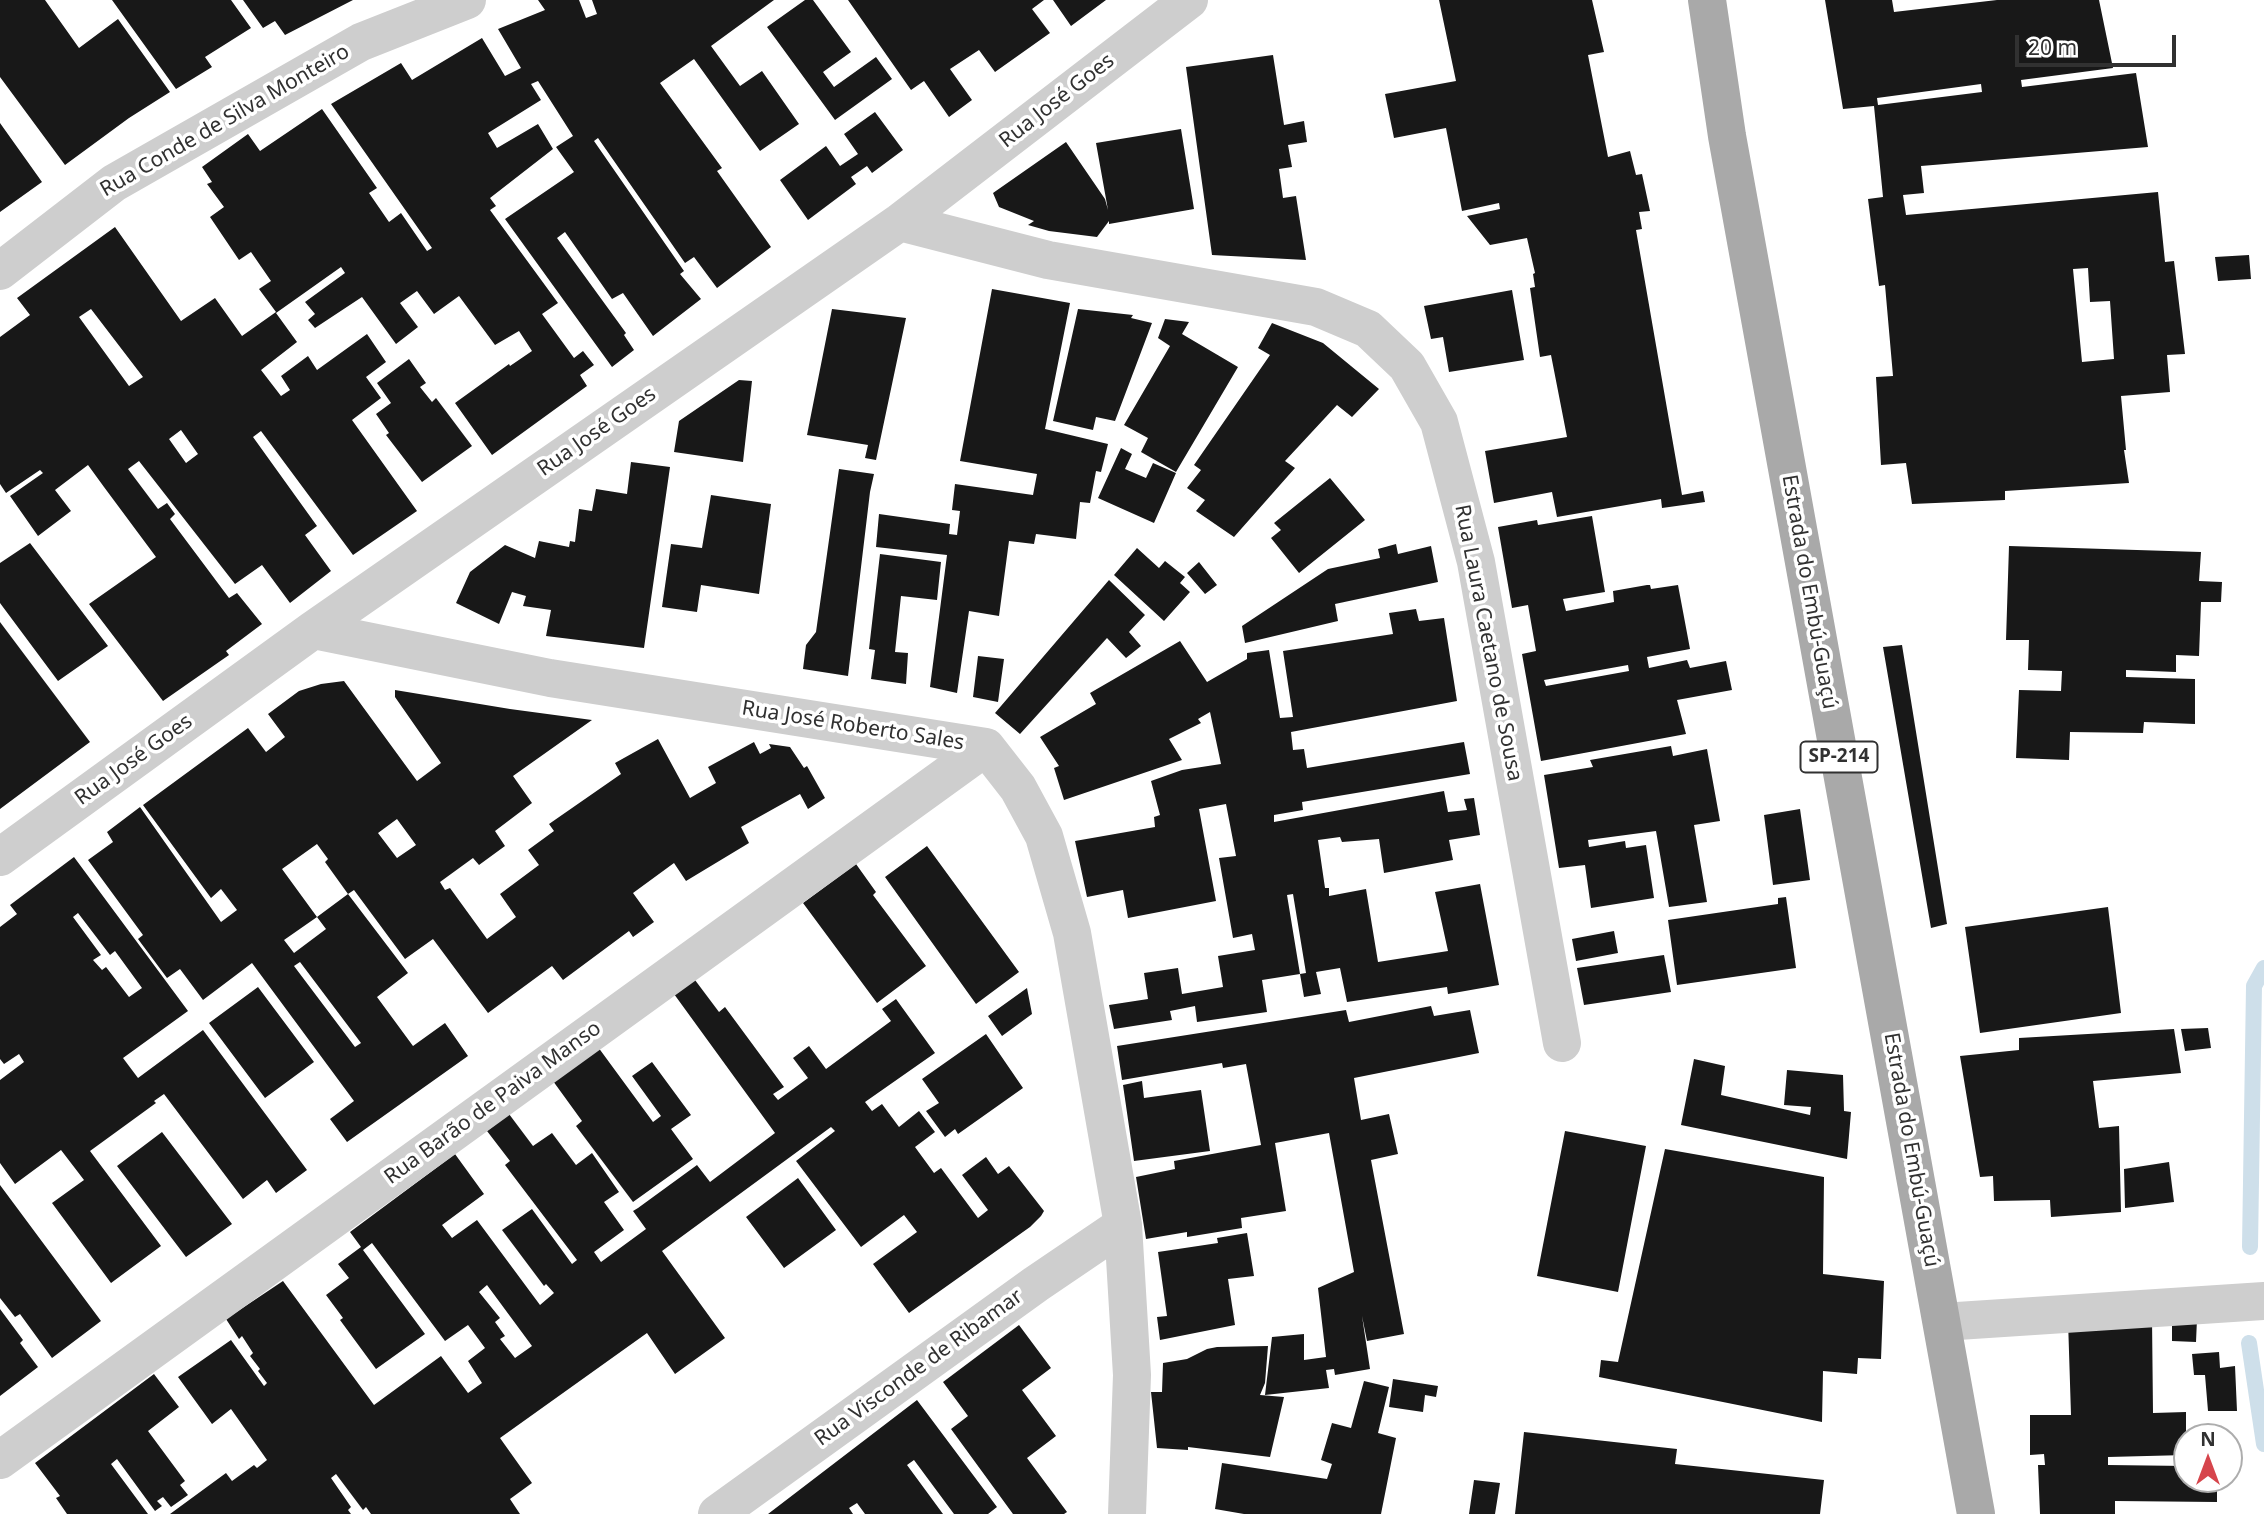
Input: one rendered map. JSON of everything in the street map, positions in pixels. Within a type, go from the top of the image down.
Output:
[{"type":"main road","name":"Estrada do Embú-Guaçú","points":[[1707,0],[1727,136],[1976,1514]]},
{"type":"street","name":"Rua Conde de Silva Monteiro","points":[[0,271],[126,177],[361,42],[467,0]]},
{"type":"street","name":"Rua José Goes","points":[[0,857],[313,630],[900,222],[1189,0]]},
{"type":"street","name":"Rua Laura Caetano de Sousa","points":[[900,222],[1048,260],[1316,307],[1368,329],[1407,366],[1439,422],[1476,562],[1562,1043]]},
{"type":"street","name":"Rua José Roberto Sales","points":[[313,630],[550,678],[986,747],[1018,788],[1044,836],[1072,933],[1123,1225],[1132,1375],[1127,1514]]},
{"type":"street","name":"Rua Barão de Paiva Manso","points":[[0,1460],[986,747]]},
{"type":"street","name":"Rua Visconde de Ribamar","points":[[717,1514],[1036,1284],[1123,1225]]},
{"type":"street","points":[[1942,1322],[2264,1301]]},
{"type":"building","points":[[0,0],[45,0],[79,48],[118,19],[170,92],[65,165],[0,77]]},
{"type":"building","points":[[112,0],[231,0],[251,28],[205,57],[212,67],[176,89]]},
{"type":"building","points":[[243,0],[353,0],[285,35],[275,21],[263,28]]},
{"type":"building","points":[[538,0],[579,0],[586,18],[597,14],[592,0],[774,0],[711,46],[740,86],[762,71],[799,124],[760,151],[694,59],[660,83],[722,168],[717,171],[771,247],[717,288],[694,257],[685,263],[598,138],[594,141],[684,271],[680,274],[701,299],[653,336],[623,293],[612,299],[565,232],[557,238],[626,333],[624,335],[634,350],[612,367],[505,219],[574,172],[556,147],[573,136],[538,81],[531,84],[541,100],[488,133],[497,148],[538,124],[553,149],[490,198],[496,206],[490,210],[558,303],[542,314],[574,358],[583,351],[594,365],[580,375],[587,386],[492,455],[455,403],[532,351],[519,331],[495,345],[459,296],[434,314],[417,291],[400,303],[418,327],[396,344],[362,297],[315,328],[308,320],[315,314],[305,302],[345,273],[341,267],[276,313],[297,342],[261,370],[281,396],[290,390],[281,376],[308,356],[317,370],[367,334],[386,362],[366,377],[381,398],[352,420],[417,511],[353,555],[261,431],[253,437],[317,526],[305,535],[331,571],[290,603],[262,565],[235,584],[139,461],[128,469],[158,509],[167,503],[175,514],[170,519],[229,598],[237,593],[262,624],[226,651],[229,655],[163,701],[89,604],[156,557],[88,465],[55,490],[71,511],[38,536],[10,496],[43,473],[40,470],[6,493],[0,484],[0,337],[30,315],[17,298],[115,227],[181,321],[215,298],[242,336],[276,312],[259,289],[271,281],[251,252],[239,260],[210,217],[224,207],[207,184],[212,182],[202,167],[248,134],[260,151],[322,109],[377,188],[369,193],[389,222],[401,213],[427,251],[432,248],[331,104],[401,63],[412,80],[482,38],[505,76],[521,68],[498,29],[545,10]],"holes":[[[91,309],[143,377],[129,386],[79,317]],[[181,430],[198,454],[186,463],[169,439]]]},
{"type":"building","points":[[805,0],[813,0],[851,52],[823,72],[834,87],[876,57],[892,79],[835,120],[767,27]]},
{"type":"building","points":[[848,0],[1044,0],[1032,9],[1050,33],[995,72],[979,50],[950,69],[972,100],[949,117],[924,81],[911,90]]},
{"type":"building","points":[[1053,0],[1106,0],[1071,26]]},
{"type":"building","points":[[1439,0],[1592,0],[1604,52],[1588,55],[1608,157],[1630,151],[1636,175],[1642,174],[1650,211],[1639,212],[1642,229],[1636,230],[1682,495],[1703,491],[1705,502],[1662,508],[1661,499],[1557,517],[1552,492],[1494,503],[1485,451],[1567,437],[1551,355],[1540,357],[1530,288],[1535,287],[1535,273],[1527,238],[1490,245],[1467,216],[1500,209],[1499,203],[1462,211],[1446,128],[1394,138],[1385,94],[1456,81]]},
{"type":"building","points":[[1825,0],[1892,0],[1894,12],[1997,0],[2099,0],[2113,68],[2021,80],[2022,87],[2136,73],[2148,147],[1921,166],[1924,193],[1903,195],[1906,215],[2158,192],[2165,262],[2174,261],[2185,354],[2167,355],[2170,392],[2121,396],[2129,483],[2005,491],[2005,500],[1912,504],[1906,463],[1881,465],[1876,377],[1893,376],[1885,285],[1879,286],[1868,199],[1883,197],[1874,106],[1843,109]],"holes":[[[1981,84],[1982,92],[1878,105],[1877,98]],[[2088,268],[2090,302],[2110,301],[2114,359],[2082,362],[2073,269]]]},
{"type":"building","points":[[1273,55],[1284,125],[1304,121],[1307,142],[1288,145],[1292,167],[1279,169],[1283,198],[1296,196],[1306,260],[1212,255],[1186,67]]},
{"type":"building","points":[[875,112],[903,150],[872,173],[867,166],[851,177],[856,184],[808,220],[780,180],[826,146],[840,166],[858,154],[844,134]]},
{"type":"building","points":[[0,123],[42,182],[0,212]]},
{"type":"building","points":[[1181,129],[1194,209],[1109,224],[1109,221],[1097,237],[1049,231],[1028,225],[1034,221],[999,207],[993,193],[1066,142],[1105,199],[1108,210],[1096,143]]},
{"type":"building","points":[[2249,255],[2251,279],[2218,281],[2215,257]]},
{"type":"building","points":[[992,289],[1070,303],[1045,429],[1108,444],[1101,472],[1096,471],[1090,503],[1080,502],[1076,539],[1036,534],[1034,544],[1009,541],[999,616],[969,611],[957,693],[930,687],[947,555],[876,547],[879,514],[950,524],[949,534],[957,535],[960,511],[952,510],[955,484],[1033,495],[1037,474],[960,461]]},
{"type":"building","points":[[1512,290],[1524,360],[1449,372],[1443,337],[1431,339],[1424,306]]},
{"type":"building","points":[[832,309],[906,318],[876,460],[865,458],[868,445],[807,435]]},
{"type":"building","points":[[1078,309],[1133,315],[1131,318],[1152,323],[1115,421],[1096,417],[1093,430],[1053,421]]},
{"type":"building","points":[[1165,319],[1189,322],[1182,334],[1238,367],[1176,472],[1141,452],[1148,438],[1124,425],[1170,346],[1158,338]]},
{"type":"building","points":[[1272,323],[1323,343],[1379,389],[1352,417],[1337,405],[1285,461],[1295,468],[1234,537],[1196,511],[1205,500],[1187,488],[1201,470],[1194,465],[1270,355],[1258,348]]},
{"type":"building","points":[[409,359],[426,383],[420,387],[432,402],[436,398],[472,446],[422,482],[386,435],[389,433],[376,414],[391,403],[377,383]]},
{"type":"building","points":[[739,380],[752,381],[743,462],[674,452],[679,421]]},
{"type":"building","points":[[1121,448],[1132,454],[1125,469],[1146,478],[1153,463],[1176,473],[1154,523],[1098,498]]},
{"type":"building","points":[[631,462],[670,467],[644,648],[546,636],[551,610],[523,606],[526,596],[512,592],[499,624],[456,603],[470,572],[505,545],[535,558],[539,541],[569,547],[570,541],[575,542],[579,509],[592,511],[596,489],[627,494]]},
{"type":"building","points":[[839,469],[874,474],[848,676],[803,669],[806,645],[816,632]]},
{"type":"building","points":[[1330,478],[1365,520],[1299,573],[1271,538],[1281,530],[1274,523]]},
{"type":"building","points":[[711,495],[771,504],[759,594],[701,585],[697,612],[662,607],[671,544],[702,548]]},
{"type":"building","points":[[1592,516],[1605,592],[1563,599],[1566,611],[1614,602],[1613,591],[1647,585],[1650,585],[1651,589],[1678,585],[1690,649],[1647,657],[1649,668],[1687,660],[1690,668],[1726,661],[1732,690],[1677,700],[1686,734],[1541,761],[1522,654],[1536,651],[1528,605],[1512,608],[1498,527],[1537,520],[1538,525]],"holes":[[[1628,665],[1629,671],[1546,686],[1544,680]]]},
{"type":"building","points":[[30,543],[108,646],[58,681],[0,603],[0,563]]},
{"type":"building","points":[[1396,544],[1398,554],[1431,546],[1438,582],[1335,604],[1338,621],[1245,643],[1242,626],[1328,569],[1380,558],[1378,549]]},
{"type":"building","points":[[2009,546],[2201,552],[2199,581],[2222,582],[2221,602],[2201,602],[2199,656],[2176,655],[2176,672],[2126,670],[2126,677],[2195,679],[2195,724],[2144,722],[2143,733],[2070,732],[2069,760],[2016,758],[2019,690],[2061,691],[2062,671],[2028,670],[2029,640],[2006,640]]},
{"type":"building","points":[[1137,548],[1159,568],[1165,561],[1185,577],[1180,583],[1190,592],[1164,621],[1114,575]]},
{"type":"building","points":[[880,554],[941,562],[937,600],[901,596],[895,652],[908,653],[906,684],[871,679],[875,650],[869,649]]},
{"type":"building","points":[[1199,562],[1217,585],[1205,594],[1187,573]]},
{"type":"building","points":[[1109,580],[1145,615],[1129,632],[1141,646],[1126,658],[1107,638],[1020,734],[995,713]]},
{"type":"building","points":[[1416,609],[1419,621],[1444,618],[1457,701],[1291,732],[1293,750],[1304,749],[1307,768],[1464,742],[1470,774],[1302,802],[1303,810],[1274,815],[1274,822],[1444,791],[1448,812],[1467,810],[1464,799],[1474,798],[1480,835],[1449,840],[1453,860],[1384,873],[1379,839],[1342,842],[1340,837],[1318,840],[1325,888],[1329,888],[1329,896],[1366,889],[1378,962],[1448,951],[1435,892],[1480,884],[1499,985],[1448,994],[1447,987],[1347,1002],[1340,968],[1316,972],[1321,994],[1304,997],[1300,974],[1262,980],[1267,1012],[1197,1022],[1195,1006],[1170,1011],[1172,1020],[1114,1029],[1109,1005],[1148,999],[1144,973],[1178,968],[1182,994],[1223,987],[1218,956],[1255,950],[1252,934],[1233,938],[1219,858],[1236,856],[1226,804],[1199,809],[1216,901],[1128,918],[1123,890],[1087,897],[1075,841],[1155,827],[1154,817],[1160,815],[1151,781],[1182,770],[1221,764],[1210,712],[1198,719],[1201,723],[1169,739],[1182,760],[1064,800],[1054,768],[1059,766],[1040,737],[1096,704],[1090,693],[1180,641],[1207,682],[1247,659],[1247,653],[1269,650],[1280,718],[1293,717],[1283,651],[1393,634],[1389,613]],"holes":[[[1293,894],[1306,973],[1300,974],[1287,895]]]},
{"type":"building","points":[[0,622],[90,742],[0,809]]},
{"type":"building","points":[[1902,645],[1947,924],[1931,928],[1883,647]]},
{"type":"building","points":[[978,656],[1004,659],[998,702],[973,697]]},
{"type":"building","points":[[344,681],[417,781],[441,763],[395,697],[395,690],[592,720],[513,776],[532,803],[495,831],[505,846],[479,865],[473,858],[440,882],[445,890],[450,888],[487,939],[516,917],[500,894],[539,865],[528,850],[554,831],[549,824],[621,774],[615,763],[658,739],[690,798],[716,783],[708,767],[754,742],[760,754],[771,748],[769,744],[790,747],[804,768],[807,766],[825,798],[808,809],[800,794],[741,827],[749,843],[686,881],[674,863],[633,893],[654,922],[633,937],[629,931],[563,980],[552,966],[488,1013],[433,939],[405,959],[354,890],[348,894],[408,973],[377,997],[413,1046],[445,1023],[468,1056],[347,1142],[330,1119],[354,1101],[252,963],[203,1000],[180,969],[167,978],[138,939],[143,935],[88,860],[113,842],[107,832],[140,807],[221,922],[237,910],[221,889],[211,898],[143,805],[248,728],[266,752],[285,737],[268,714],[299,691]],"holes":[[[397,819],[416,845],[397,858],[378,833]],[[317,844],[328,859],[325,862],[348,894],[317,917],[282,869]],[[317,917],[326,929],[294,953],[284,940]],[[300,962],[361,1043],[355,1047],[294,966]]]},
{"type":"building","points":[[1671,746],[1673,756],[1707,749],[1720,821],[1694,825],[1707,902],[1669,907],[1656,831],[1588,840],[1589,847],[1625,841],[1626,848],[1646,845],[1654,898],[1591,908],[1585,865],[1559,868],[1544,775],[1593,767],[1590,760]]},
{"type":"building","points":[[1800,809],[1810,880],[1773,885],[1764,815]]},
{"type":"building","points":[[927,846],[1019,972],[976,1004],[885,877]]},
{"type":"building","points":[[74,857],[188,1011],[123,1058],[138,1078],[203,1030],[307,1170],[276,1193],[267,1180],[243,1199],[164,1094],[154,1101],[156,1103],[90,1151],[161,1246],[111,1283],[52,1203],[84,1180],[61,1150],[15,1184],[0,1163],[0,1080],[24,1062],[19,1054],[4,1064],[0,1059],[0,927],[17,914],[10,905]],"holes":[[[78,913],[110,955],[115,951],[142,988],[129,997],[106,967],[102,970],[93,960],[101,955],[73,917]]]},
{"type":"building","points":[[856,864],[876,892],[873,895],[926,966],[877,1003],[803,903]]},
{"type":"building","points":[[1786,897],[1796,968],[1677,985],[1668,920],[1778,904],[1778,898]]},
{"type":"building","points":[[2108,907],[2121,1013],[1980,1033],[1965,927]]},
{"type":"building","points":[[1614,931],[1618,953],[1576,961],[1572,939]]},
{"type":"building","points":[[1664,955],[1671,992],[1584,1005],[1577,968]]},
{"type":"building","points":[[695,980],[719,1012],[725,1007],[784,1087],[773,1094],[778,1100],[808,1078],[793,1058],[809,1046],[826,1069],[891,1021],[882,1009],[896,999],[935,1053],[865,1102],[872,1111],[882,1104],[899,1127],[919,1111],[935,1132],[915,1147],[934,1173],[941,1168],[978,1218],[988,1210],[962,1175],[986,1157],[998,1174],[1009,1166],[1044,1211],[1030,1227],[909,1313],[873,1264],[917,1232],[904,1215],[861,1247],[796,1161],[835,1131],[831,1127],[662,1251],[725,1338],[675,1374],[647,1333],[500,1438],[532,1483],[510,1499],[520,1514],[371,1514],[366,1507],[363,1510],[336,1474],[331,1478],[351,1507],[348,1510],[351,1514],[170,1514],[226,1473],[232,1481],[254,1465],[257,1468],[267,1460],[231,1409],[212,1424],[178,1377],[231,1340],[264,1386],[267,1383],[250,1356],[253,1353],[242,1336],[239,1339],[226,1319],[283,1281],[374,1405],[441,1356],[468,1393],[482,1383],[468,1361],[485,1348],[468,1325],[445,1341],[372,1243],[363,1250],[425,1334],[376,1369],[340,1320],[343,1318],[326,1295],[349,1278],[338,1264],[361,1247],[350,1232],[455,1154],[484,1194],[442,1225],[452,1238],[477,1220],[540,1305],[554,1293],[546,1284],[544,1286],[502,1230],[532,1209],[572,1264],[577,1260],[505,1165],[510,1161],[487,1131],[509,1114],[533,1146],[552,1133],[576,1165],[592,1153],[619,1192],[604,1202],[624,1230],[594,1252],[601,1262],[646,1229],[633,1211],[697,1165],[710,1182],[775,1133],[674,994]],"holes":[[[487,1285],[532,1346],[515,1358],[500,1339],[505,1336],[495,1322],[500,1318],[479,1292]]]},
{"type":"building","points":[[258,987],[314,1062],[265,1098],[209,1023]]},
{"type":"building","points":[[1027,988],[1032,1014],[1002,1036],[988,1016]]},
{"type":"building","points":[[1431,1006],[1434,1016],[1470,1010],[1479,1053],[1354,1078],[1361,1120],[1389,1114],[1398,1154],[1371,1160],[1404,1334],[1367,1341],[1362,1316],[1370,1369],[1335,1375],[1334,1369],[1326,1370],[1329,1388],[1265,1395],[1272,1337],[1304,1334],[1304,1360],[1326,1357],[1318,1288],[1354,1272],[1329,1133],[1275,1143],[1286,1211],[1241,1218],[1242,1228],[1187,1237],[1187,1232],[1146,1239],[1136,1177],[1175,1169],[1174,1161],[1261,1145],[1246,1064],[1223,1068],[1222,1063],[1122,1080],[1117,1046],[1346,1010],[1349,1022]]},
{"type":"building","points":[[2208,1028],[2211,1048],[2185,1051],[2181,1029]]},
{"type":"building","points":[[2174,1029],[2181,1073],[2093,1081],[2099,1128],[2119,1126],[2121,1212],[2051,1217],[2050,1200],[1994,1201],[1993,1176],[1980,1177],[1960,1056],[2019,1050],[2019,1038]]},
{"type":"building","points":[[986,1034],[1023,1088],[958,1134],[955,1129],[945,1137],[926,1111],[939,1103],[922,1079]]},
{"type":"building","points":[[598,1047],[653,1122],[661,1116],[632,1076],[652,1062],[691,1115],[671,1129],[693,1159],[633,1202],[576,1126],[582,1121],[553,1081]]},
{"type":"building","points":[[1694,1059],[1725,1066],[1721,1095],[1810,1115],[1811,1107],[1784,1105],[1787,1070],[1843,1075],[1844,1111],[1851,1112],[1847,1159],[1681,1125]]},
{"type":"building","points":[[1142,1081],[1144,1098],[1201,1090],[1210,1151],[1134,1161],[1123,1085]]},
{"type":"building","points":[[1565,1131],[1646,1146],[1618,1292],[1537,1276]]},
{"type":"building","points":[[162,1132],[232,1224],[186,1257],[117,1166]]},
{"type":"building","points":[[1665,1149],[1824,1177],[1823,1274],[1884,1281],[1881,1359],[1858,1358],[1857,1374],[1823,1371],[1822,1422],[1599,1377],[1601,1360],[1618,1362]]},
{"type":"building","points":[[2169,1162],[2174,1202],[2125,1208],[2124,1169]]},
{"type":"building","points":[[798,1178],[836,1230],[784,1268],[746,1217]]},
{"type":"building","points":[[0,1185],[101,1321],[52,1358],[20,1314],[15,1317],[0,1298]]},
{"type":"building","points":[[1247,1233],[1254,1276],[1228,1279],[1235,1325],[1160,1340],[1157,1317],[1167,1316],[1158,1252],[1218,1243],[1217,1238]]},
{"type":"building","points":[[0,1309],[23,1340],[20,1343],[38,1367],[0,1396]]},
{"type":"building","points":[[2152,1318],[2153,1413],[2186,1412],[2186,1423],[2173,1423],[2173,1455],[2108,1457],[2108,1465],[2173,1466],[2173,1493],[2217,1493],[2217,1502],[2115,1501],[2115,1514],[2040,1514],[2038,1465],[2045,1465],[2044,1454],[2030,1455],[2030,1415],[2071,1415],[2068,1320]]},
{"type":"building","points":[[2172,1318],[2197,1319],[2196,1342],[2172,1341]]},
{"type":"building","points":[[1019,1325],[1051,1368],[1022,1390],[1056,1436],[1027,1458],[1067,1512],[1064,1514],[1013,1514],[951,1429],[968,1416],[943,1382]]},
{"type":"building","points":[[1268,1346],[1265,1383],[1260,1395],[1284,1397],[1270,1457],[1188,1447],[1188,1450],[1157,1448],[1151,1392],[1162,1392],[1163,1363],[1187,1359],[1217,1347]]},
{"type":"building","points":[[2219,1352],[2220,1368],[2235,1366],[2237,1411],[2208,1411],[2205,1375],[2194,1375],[2192,1354]]},
{"type":"building","points":[[154,1374],[179,1407],[148,1431],[185,1481],[180,1485],[188,1495],[171,1507],[163,1497],[157,1501],[162,1506],[155,1511],[117,1459],[111,1464],[148,1514],[67,1514],[56,1498],[60,1496],[35,1463]]},
{"type":"building","points":[[1393,1379],[1438,1386],[1436,1397],[1425,1395],[1423,1412],[1389,1407]]},
{"type":"building","points":[[1364,1381],[1389,1387],[1378,1433],[1396,1438],[1381,1514],[1244,1514],[1215,1509],[1222,1463],[1327,1479],[1332,1464],[1321,1460],[1332,1423],[1351,1428]]},
{"type":"building","points":[[917,1400],[997,1507],[988,1514],[954,1514],[914,1460],[907,1465],[943,1514],[865,1514],[857,1503],[849,1508],[853,1514],[768,1514]]},
{"type":"building","points":[[1524,1432],[1677,1449],[1675,1464],[1824,1480],[1820,1514],[1515,1514]]},
{"type":"building","points":[[1474,1480],[1500,1483],[1495,1514],[1469,1514]]},
{"type":"waterway","points":[[2250,1247],[2254,986],[2264,968]]},
{"type":"waterway","points":[[2249,1343],[2264,1444]]}]
